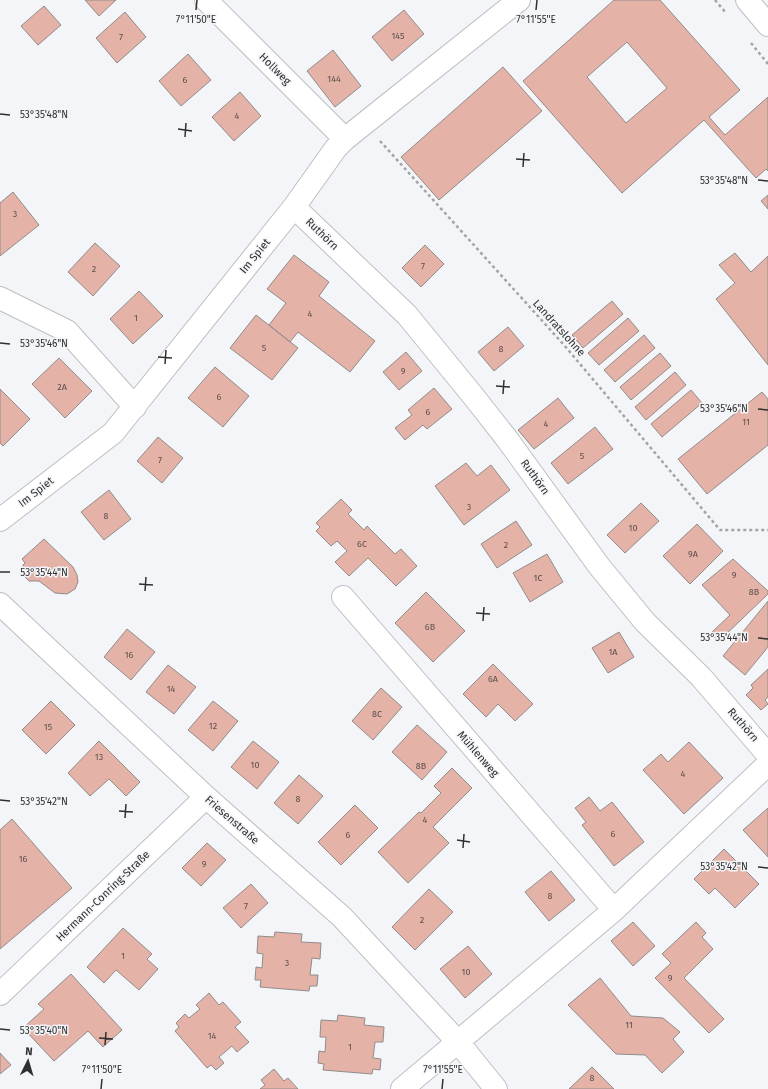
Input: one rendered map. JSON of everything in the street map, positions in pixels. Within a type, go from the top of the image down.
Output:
[{"type":"street","name":"Hollweg","points":[[206,0],[345,139]]},
{"type":"street","name":"Im Spiet","points":[[0,520],[113,433],[294,207],[336,148],[345,139],[519,0]]},
{"type":"street","points":[[747,0],[768,25]]},
{"type":"street","name":"Ruthörn","points":[[294,207],[407,315],[474,396],[507,439],[599,566],[645,622],[701,677],[768,755]]},
{"type":"street","points":[[0,298],[67,331],[135,407]]},
{"type":"street","name":"Mühlenweg","points":[[343,597],[614,910]]},
{"type":"street","name":"Friesenstraße","points":[[0,604],[206,797],[342,917],[458,1042],[496,1089]]},
{"type":"street","points":[[402,1089],[614,910],[768,764]]},
{"type":"street","name":"Hermann-Conring-Straße","points":[[0,994],[206,797]]},
{"type":"path","name":"Landratslohne","points":[[374,143],[378,139],[564,345],[720,530],[768,530]]},
{"type":"building","points":[[85,0],[116,0],[99,16]]},
{"type":"building","points":[[614,0],[660,0],[740,90],[709,117],[725,135],[768,97],[768,171],[766,169],[756,178],[704,120],[622,193],[523,81]],"holes":[[[627,42],[667,88],[626,123],[587,77]]]},
{"type":"building","points":[[44,6],[61,25],[38,45],[21,26]]},
{"type":"building","points":[[404,10],[424,34],[392,61],[372,37]]},
{"type":"building","points":[[125,12],[146,37],[117,63],[96,38]]},
{"type":"building","points":[[333,50],[361,86],[335,107],[307,71]]},
{"type":"building","points":[[188,54],[211,80],[181,106],[159,81]]},
{"type":"building","points":[[503,67],[542,111],[439,200],[401,157]]},
{"type":"building","points":[[240,92],[261,116],[234,141],[212,117]]},
{"type":"building","points":[[13,192],[39,225],[0,256],[0,203]]},
{"type":"building","points":[[768,195],[768,209],[761,201]]},
{"type":"building","points":[[95,243],[120,266],[93,296],[68,272]]},
{"type":"building","points":[[425,245],[444,264],[421,287],[402,268]]},
{"type":"building","points":[[735,253],[751,272],[768,256],[768,365],[716,299],[735,283],[719,265]]},
{"type":"building","points":[[294,255],[329,282],[319,296],[375,341],[350,372],[298,332],[290,342],[269,325],[286,303],[267,289]]},
{"type":"building","points":[[139,291],[163,316],[133,344],[110,319]]},
{"type":"building","points":[[612,301],[623,314],[583,348],[572,335]]},
{"type":"building","points":[[256,315],[298,348],[272,380],[230,348]]},
{"type":"building","points":[[628,318],[639,331],[599,365],[588,353]]},
{"type":"building","points":[[508,327],[524,346],[494,371],[478,352]]},
{"type":"building","points":[[644,335],[655,348],[615,382],[604,370]]},
{"type":"building","points":[[406,352],[422,371],[399,390],[383,372]]},
{"type":"building","points":[[660,353],[671,366],[631,400],[620,387]]},
{"type":"building","points":[[59,358],[92,391],[65,418],[32,384]]},
{"type":"building","points":[[215,367],[249,396],[223,427],[188,398]]},
{"type":"building","points":[[675,372],[686,385],[646,420],[635,407]]},
{"type":"building","points":[[434,388],[452,409],[427,429],[423,425],[405,440],[395,428],[412,415],[408,410]]},
{"type":"building","points":[[0,389],[30,419],[3,446],[0,443]]},
{"type":"building","points":[[691,390],[702,403],[662,437],[651,424]]},
{"type":"building","points":[[762,392],[768,399],[768,445],[707,494],[678,459]]},
{"type":"building","points":[[558,398],[574,418],[534,449],[518,430]]},
{"type":"building","points":[[595,427],[613,449],[568,484],[551,463]]},
{"type":"building","points":[[158,437],[183,458],[162,483],[137,461]]},
{"type":"building","points":[[466,463],[477,476],[491,465],[510,490],[464,525],[435,486]]},
{"type":"building","points":[[109,490],[131,519],[104,540],[81,512]]},
{"type":"building","points":[[341,499],[352,510],[348,514],[364,530],[367,526],[395,554],[401,549],[417,566],[396,586],[368,558],[349,576],[335,562],[347,551],[337,541],[331,546],[316,531],[320,527],[316,523]]},
{"type":"building","points":[[641,503],[659,521],[625,553],[607,535]]},
{"type":"building","points":[[516,521],[532,545],[497,568],[481,544]]},
{"type":"building","points":[[697,524],[723,551],[690,584],[663,556]]},
{"type":"building","points":[[44,539],[73,567],[77,575],[78,582],[75,589],[67,594],[55,593],[39,581],[29,581],[22,574],[23,565],[25,563],[22,559]]},
{"type":"building","points":[[547,554],[563,582],[530,602],[513,573]]},
{"type":"building","points":[[733,559],[768,591],[768,594],[719,641],[710,634],[730,615],[702,585]]},
{"type":"building","points":[[426,592],[465,631],[433,662],[395,623]]},
{"type":"building","points":[[768,601],[768,647],[745,675],[723,656]]},
{"type":"building","points":[[127,629],[155,652],[131,680],[104,657]]},
{"type":"building","points":[[619,632],[634,657],[608,673],[592,648]]},
{"type":"building","points":[[493,664],[533,704],[515,721],[498,704],[486,717],[463,694]]},
{"type":"building","points":[[168,665],[196,687],[174,714],[146,692]]},
{"type":"building","points":[[768,669],[768,697],[765,700],[768,704],[761,710],[746,695],[753,688],[751,685]]},
{"type":"building","points":[[381,688],[402,707],[373,740],[352,721]]},
{"type":"building","points":[[51,701],[75,725],[46,754],[22,730]]},
{"type":"building","points":[[213,701],[238,721],[213,751],[188,730]]},
{"type":"building","points":[[417,725],[447,752],[422,780],[392,752]]},
{"type":"building","points":[[99,741],[140,782],[126,796],[109,779],[90,796],[68,773]]},
{"type":"building","points":[[253,741],[279,762],[257,789],[231,767]]},
{"type":"building","points":[[689,742],[723,778],[684,814],[643,770],[661,754],[668,762]]},
{"type":"building","points":[[452,768],[472,788],[433,827],[449,843],[408,883],[378,852],[441,793],[434,786]]},
{"type":"building","points":[[299,775],[323,796],[298,824],[274,803]]},
{"type":"building","points":[[589,797],[600,811],[612,802],[644,842],[614,866],[582,825],[586,822],[575,808]]},
{"type":"building","points":[[355,805],[378,828],[341,865],[318,842]]},
{"type":"building","points":[[768,808],[768,857],[743,830]]},
{"type":"building","points":[[12,819],[72,888],[0,949],[0,830]]},
{"type":"building","points":[[207,843],[226,860],[201,886],[182,868]]},
{"type":"building","points":[[724,849],[759,884],[735,908],[715,888],[709,894],[694,879]]},
{"type":"building","points":[[551,871],[575,900],[549,921],[525,892]]},
{"type":"building","points":[[251,884],[268,903],[241,928],[223,908]]},
{"type":"building","points":[[429,889],[453,912],[415,950],[392,927]]},
{"type":"building","points":[[633,922],[655,946],[633,966],[611,941]]},
{"type":"building","points":[[696,922],[706,933],[702,937],[713,949],[684,978],[724,1019],[709,1033],[655,978],[671,963],[662,954]]},
{"type":"building","points":[[123,928],[152,954],[147,959],[158,969],[139,990],[116,970],[104,983],[87,967]]},
{"type":"building","points":[[275,932],[302,934],[301,942],[321,943],[320,959],[312,958],[310,975],[318,975],[317,986],[310,986],[309,991],[260,987],[261,980],[255,980],[256,967],[262,968],[263,954],[257,953],[258,936],[274,937]]},
{"type":"building","points":[[468,946],[492,974],[465,998],[440,969]]},
{"type":"building","points":[[71,974],[122,1030],[103,1047],[88,1031],[54,1061],[23,1028],[44,1009],[38,1004]]},
{"type":"building","points":[[600,978],[631,1016],[663,1018],[680,1032],[673,1039],[684,1052],[662,1073],[645,1055],[616,1054],[568,1005]]},
{"type":"building","points":[[209,993],[219,1005],[223,1002],[241,1022],[235,1027],[249,1042],[237,1052],[232,1046],[219,1057],[224,1063],[216,1070],[211,1065],[207,1068],[175,1031],[179,1027],[176,1023],[185,1014],[189,1018],[200,1009],[196,1005]]},
{"type":"building","points":[[338,1015],[365,1018],[364,1025],[384,1027],[383,1042],[375,1042],[373,1058],[381,1059],[380,1070],[373,1069],[372,1074],[323,1070],[324,1064],[318,1063],[319,1051],[325,1052],[326,1037],[320,1037],[321,1020],[337,1021]]},
{"type":"building","points":[[0,1053],[11,1065],[0,1074]]},
{"type":"building","points":[[592,1067],[614,1089],[569,1089]]},
{"type":"building","points":[[274,1069],[284,1081],[288,1078],[298,1089],[260,1089],[265,1085],[261,1080]]}]
